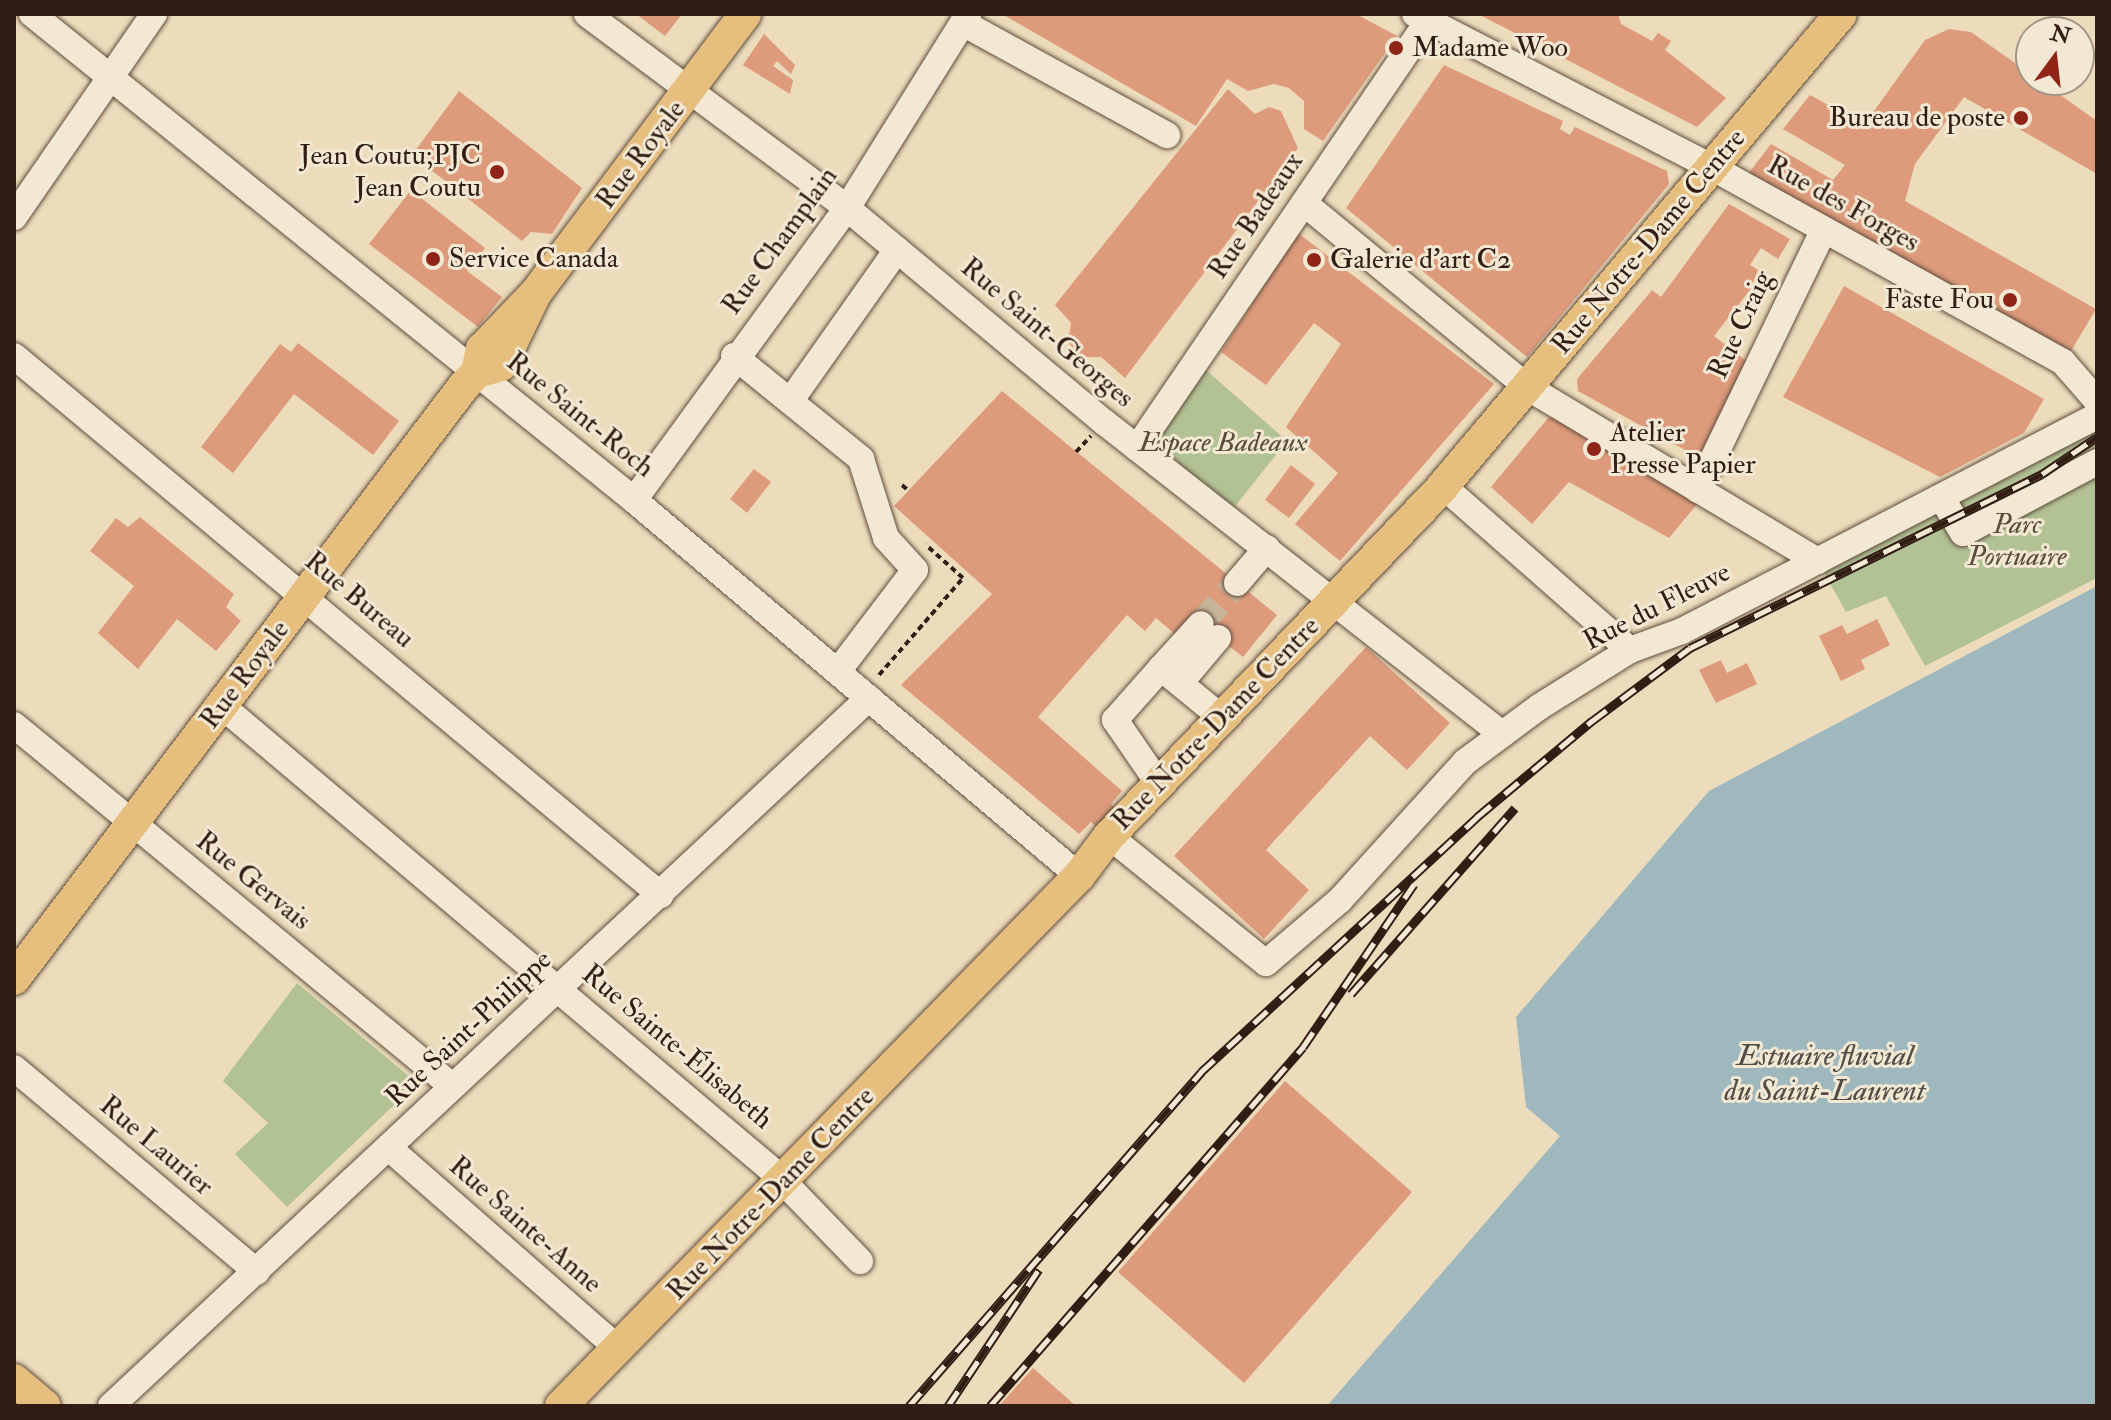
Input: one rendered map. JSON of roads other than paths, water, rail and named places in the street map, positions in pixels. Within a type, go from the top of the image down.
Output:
[{"type":"main road","name":"Rue Royale","points":[[14,979],[477,372],[486,343],[535,294],[745,14]]},
{"type":"main road","name":"Rue Notre-Dame Centre","points":[[561,1406],[783,1183],[1079,876],[1109,836],[1443,486],[1841,14]]},
{"type":"main road","points":[[14,1380],[45,1406]]},
{"type":"street","name":"Rue Saint-Roch","points":[[32,14],[477,372],[838,671],[874,686],[1079,876]]},
{"type":"street","points":[[14,217],[154,14]]},
{"type":"street","name":"Rue Saint-Georges","points":[[587,14],[847,208],[1137,448],[1502,734]]},
{"type":"street","name":"Rue des Forges","points":[[1421,17],[1713,168],[2063,362],[2092,414],[2097,451]]},
{"type":"street","name":"Rue Badeaux","points":[[1137,448],[1304,203],[1421,17]]},
{"type":"street","points":[[965,18],[1167,135]]},
{"type":"street","name":"Rue Champlain","points":[[634,500],[734,356],[847,208],[965,18]]},
{"type":"street","points":[[1304,203],[1527,387],[1818,561]]},
{"type":"street","name":"Rue Craig","points":[[1698,490],[1823,231]]},
{"type":"street","points":[[791,400],[897,250]]},
{"type":"street","name":"Rue Bureau","points":[[14,356],[661,895]]},
{"type":"street","points":[[734,356],[861,459],[886,538],[915,570],[838,671]]},
{"type":"street","name":"Rue du Fleuve","points":[[1109,836],[1266,963],[1340,900],[1465,762],[1502,734],[1630,650],[1682,631],[1941,497],[2092,414]]},
{"type":"street","points":[[1941,497],[1963,533],[2097,462]]},
{"type":"street","points":[[1443,486],[1630,650]]},
{"type":"street","points":[[1237,583],[1267,548]]},
{"type":"street","points":[[1159,784],[1115,720],[1171,676],[1210,631]]},
{"type":"street","points":[[1171,676],[1222,718]]},
{"type":"street","name":"Rue Saint-Philippe","points":[[111,1406],[661,895],[874,686]]},
{"type":"street","name":"Rue Sainte-Élisabeth","points":[[222,706],[559,989],[783,1183],[860,1261]]},
{"type":"street","name":"Rue Gervais","points":[[14,725],[452,1086]]},
{"type":"street","name":"Rue Laurier","points":[[14,1068],[257,1272]]},
{"type":"street","name":"Rue Sainte-Anne","points":[[389,1148],[619,1349]]},
{"type":"water","name":"Estuaire fluvial du Saint-Laurent","points":[[2097,586],[2097,1406],[1327,1406],[1560,1136],[1526,1107],[1516,1017],[1709,791]]},
{"type":"tunnel","points":[[1201,624],[1237,583]]},
{"type":"railway","points":[[909,1406],[1201,1072],[1477,817],[1592,721],[1690,648],[2042,474],[2097,437]]},
{"type":"railway","points":[[1351,994],[1515,808]]},
{"type":"railway","points":[[990,1406],[1303,1047],[1414,884]]},
{"type":"railway","points":[[948,1406],[1039,1269]]},
{"type":"place","name":"Madame Woo","points":[[1396,48]]},
{"type":"place","name":"Bureau de poste","points":[[2021,118]]},
{"type":"place","name":"Jean Coutu;PJC Jean Coutu","points":[[497,172]]},
{"type":"place","name":"Service Canada","points":[[433,259]]},
{"type":"place","name":"Galerie d'art C2","points":[[1314,260]]},
{"type":"place","name":"Faste Fou","points":[[2010,300]]},
{"type":"place","name":"Atelier Presse Papier","points":[[1594,449]]},
{"type":"park label","name":"Espace Badeaux","points":[[1223,443]]},
{"type":"park label","name":"Parc Portuaire","points":[[2017,541]]}]
